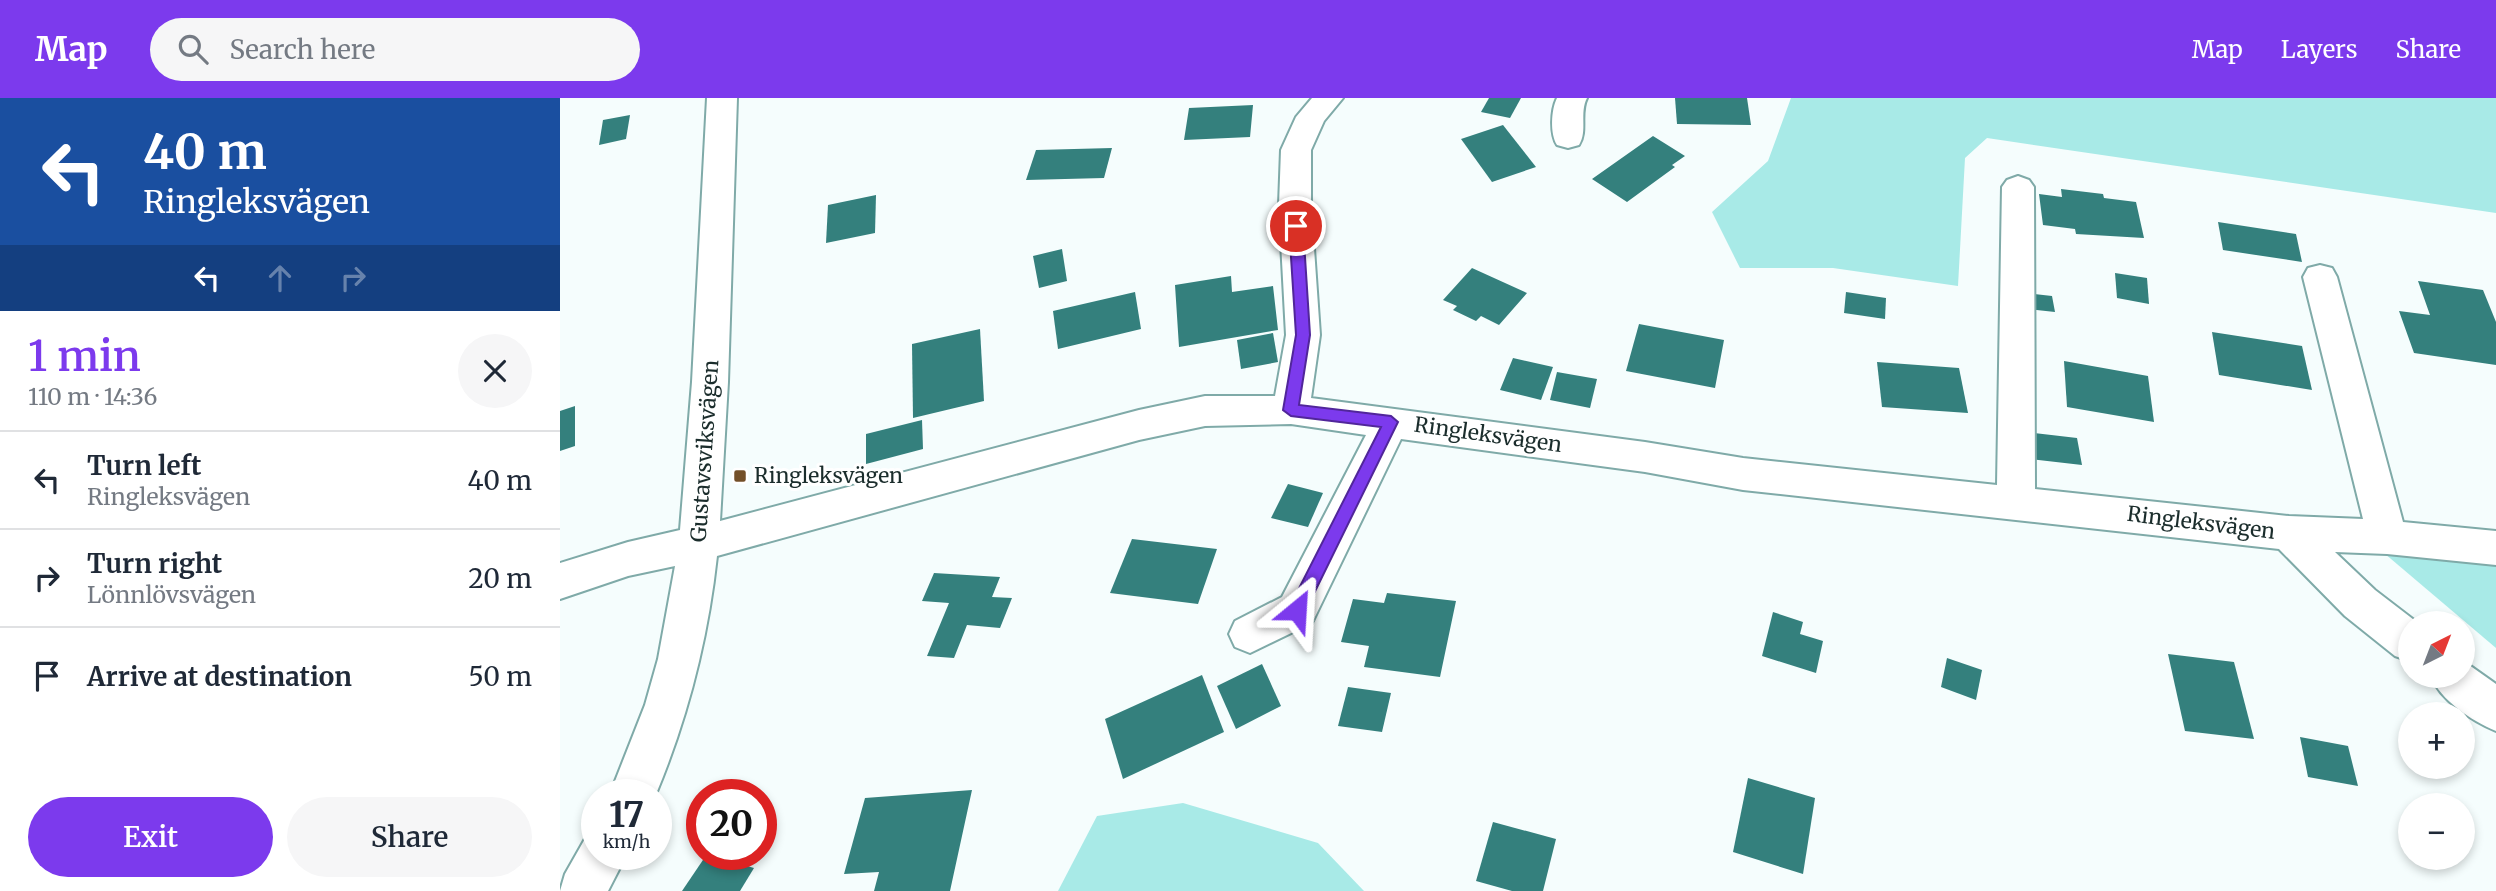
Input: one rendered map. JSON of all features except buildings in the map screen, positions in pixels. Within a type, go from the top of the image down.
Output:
[{"type":"street","name":"Gustavsviksvägen","points":[[639,779],[655,742],[689,621],[700,542],[713,334],[722,98]]},
{"type":"street","points":[[1291,410],[1303,335],[1295,205],[1296,150],[1311,117],[1328,98]]},
{"type":"street","points":[[1568,138],[1569,104],[1572,98]]},
{"type":"street","points":[[2017,501],[2018,187]]},
{"type":"street","points":[[2320,277],[2387,537]]},
{"type":"street","name":"Ringleksvägen","points":[[560,581],[628,559],[1139,425],[1205,411],[1291,410],[1645,457],[1743,474],[2017,501],[2289,533],[2387,537],[2496,548]]},
{"type":"street","points":[[1250,634],[1297,610],[1391,422]]},
{"type":"street","points":[[2289,533],[2360,603],[2398,633]]},
{"type":"street","points":[[2468,688],[2496,710]]},
{"type":"street","points":[[582,891],[594,870]]},
{"type":"shaded area","points":[[1791,98],[2496,98],[2496,213],[1987,138],[1965,158],[1958,286],[1833,268],[1740,268],[1712,212],[1768,161]]},
{"type":"shaded area","points":[[2384,553],[2496,562],[2496,648],[2475,630],[2475,611],[2452,611]]},
{"type":"shaded area","points":[[1183,803],[1318,843],[1364,891],[1058,891],[1097,816]]},
{"type":"place","name":"Ringleksvägen","points":[[740,476]]},
{"type":"route","points":[[1296,226],[1303,335],[1291,410],[1391,422],[1297,610]]}]
